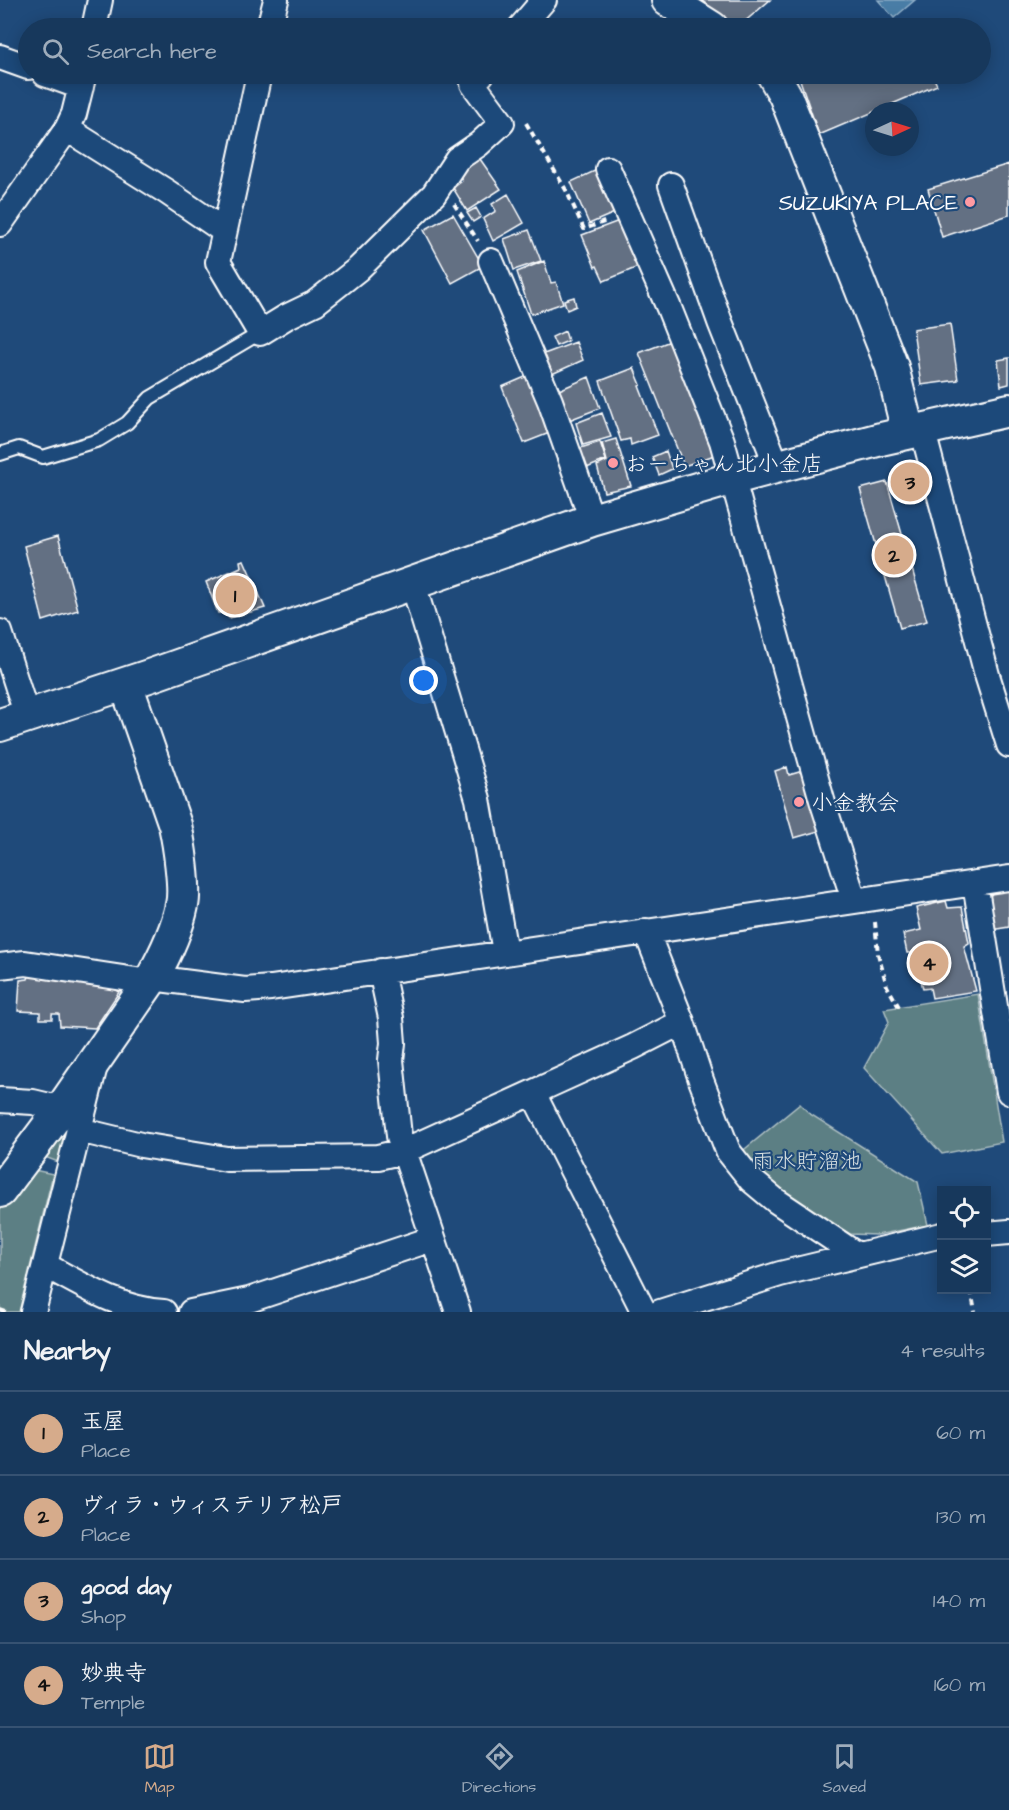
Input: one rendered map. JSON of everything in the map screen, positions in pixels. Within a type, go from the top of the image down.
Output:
[{"type":"street","points":[[96,18],[100,0]]},
{"type":"street","points":[[272,18],[276,0]]},
{"type":"street","points":[[529,18],[544,0]]},
{"type":"street","points":[[671,1],[697,18]]},
{"type":"street","points":[[0,57],[18,63]]},
{"type":"street","points":[[0,224],[67,129],[74,114],[82,84]]},
{"type":"street","points":[[257,84],[218,262],[260,333],[315,303],[358,269],[434,194],[457,159],[480,144],[502,123],[473,84]]},
{"type":"street","points":[[779,84],[785,95],[915,430],[1009,745]]},
{"type":"street","points":[[67,129],[224,231]]},
{"type":"street","points":[[608,169],[669,308],[734,478],[822,800],[863,899]]},
{"type":"street","points":[[671,185],[720,322],[777,466]]},
{"type":"street","points":[[491,261],[550,401],[592,520]]},
{"type":"street","points":[[0,632],[14,720],[126,684],[592,520],[777,466],[915,430],[1009,410]]},
{"type":"street","points":[[414,584],[478,799],[505,952]]},
{"type":"street","points":[[33,1312],[75,1118],[98,1056],[151,980],[171,941],[183,902],[179,845],[175,825],[126,684]]},
{"type":"street","points":[[0,966],[24,963],[246,990],[271,988],[1009,878]]},
{"type":"street","points":[[975,883],[1009,1092]]},
{"type":"street","points":[[646,931],[729,1151],[751,1180],[775,1200],[856,1255]]},
{"type":"street","points":[[381,970],[391,1018],[393,1043],[391,1060],[399,1136],[411,1166],[432,1239],[458,1312]]},
{"type":"street","points":[[0,1100],[33,1102],[141,1145],[227,1159],[378,1157],[404,1151],[682,1022]]},
{"type":"street","points":[[533,1093],[644,1312]]},
{"type":"street","points":[[0,1191],[75,1118]]},
{"type":"street","points":[[991,1234],[1009,1232]]},
{"type":"street","points":[[660,1312],[780,1274],[937,1236]]},
{"type":"street","points":[[191,1312],[249,1300],[432,1239]]},
{"type":"street","points":[[45,1265],[127,1305],[164,1312]]},
{"type":"lane","points":[[0,454],[19,448],[43,458],[99,440],[127,423],[150,398],[260,333]]},
{"type":"path","points":[[502,123],[525,120],[566,190],[584,229],[627,213]]},
{"type":"path","points":[[451,198],[491,261]]},
{"type":"path","points":[[863,899],[887,986],[899,1007]]},
{"type":"path","points":[[972,1294],[975,1312]]},
{"type":"path","points":[[0,1310],[6,1312]]},
{"type":"green space","points":[[978,994],[1002,1142],[942,1154],[864,1068],[889,1022],[884,1009]]},
{"type":"green space","name":"雨水貯溜池","points":[[800,1104],[810,1114],[918,1182],[928,1225],[877,1235],[850,1234],[773,1187],[740,1153]]},
{"type":"green space","points":[[62,1134],[69,1136],[61,1163],[42,1156]]},
{"type":"green space","points":[[34,1170],[53,1174],[19,1312],[0,1312],[0,1210]]},
{"type":"water","points":[[878,0],[915,0],[894,18]]},
{"type":"building","points":[[697,0],[770,0],[749,18],[723,18]]},
{"type":"building","points":[[801,84],[937,85],[897,102],[865,102],[865,116],[819,135]]},
{"type":"building","points":[[480,159],[501,189],[467,211],[453,188],[462,181],[459,173]]},
{"type":"building","name":"SUZUKIYA PLACE","points":[[1009,164],[1009,215],[942,237],[928,189]]},
{"type":"building","points":[[601,168],[619,211],[589,224],[571,182]]},
{"type":"building","points":[[508,194],[524,223],[493,241],[483,219],[496,211],[492,204]]},
{"type":"building","points":[[476,208],[481,217],[473,222],[467,213]]},
{"type":"building","points":[[453,214],[483,266],[452,283],[424,230]]},
{"type":"building","points":[[619,221],[638,267],[604,281],[597,266],[595,267],[582,235]]},
{"type":"building","points":[[529,230],[541,261],[514,270],[504,239]]},
{"type":"building","points":[[544,261],[551,283],[556,282],[563,303],[531,314],[517,272]]},
{"type":"building","points":[[574,297],[576,306],[567,310],[564,300]]},
{"type":"building","points":[[950,324],[958,380],[921,385],[913,329]]},
{"type":"building","points":[[565,331],[568,341],[556,346],[552,337]]},
{"type":"building","points":[[673,340],[717,454],[684,466],[639,353]]},
{"type":"building","points":[[576,342],[583,360],[552,374],[544,354]]},
{"type":"building","points":[[1009,358],[1009,384],[1001,386],[998,360]]},
{"type":"building","points":[[634,368],[658,435],[631,445],[630,439],[621,441],[600,381]]},
{"type":"building","points":[[532,374],[552,432],[524,443],[502,387]]},
{"type":"building","points":[[589,377],[600,408],[569,420],[559,390]]},
{"type":"building","points":[[602,413],[611,437],[583,445],[576,423]]},
{"type":"building","name":"おーちゃん北小金店","points":[[616,439],[631,486],[604,492],[597,466],[607,461],[602,443]]},
{"type":"building","points":[[600,442],[606,460],[582,470],[574,450]]},
{"type":"building","points":[[666,451],[672,469],[659,475],[652,457]]},
{"type":"building","points":[[887,482],[927,621],[900,628],[860,489]]},
{"type":"building","points":[[58,536],[78,610],[43,621],[24,546]]},
{"type":"building","points":[[244,560],[265,608],[229,618],[227,613],[218,613],[206,582],[241,567],[240,561]]},
{"type":"building","name":"小金教会","points":[[787,767],[789,775],[806,770],[822,830],[794,838],[775,771]]},
{"type":"building","points":[[1009,886],[1009,927],[991,930],[987,900],[996,888]]},
{"type":"building","points":[[946,901],[948,908],[962,907],[969,943],[964,946],[976,991],[932,998],[930,988],[923,989],[919,971],[926,969],[925,964],[916,964],[914,953],[907,953],[903,934],[921,930],[916,908]]},
{"type":"building","points":[[29,976],[108,986],[119,992],[95,1028],[60,1026],[59,1014],[52,1014],[52,1019],[40,1019],[40,1012],[18,1011],[20,980],[28,979]]},
{"type":"place","name":"SUZUKIYA PLACE","points":[[970,202]]},
{"type":"place","name":"おーちゃん北小金店","points":[[613,463]]},
{"type":"place","name":"good day","points":[[910,482]]},
{"type":"place","name":"ヴィラ・ウィステリア松戸","points":[[894,555]]},
{"type":"place","name":"玉屋","points":[[235,595]]},
{"type":"place","name":"小金教会","points":[[799,802]]},
{"type":"place","name":"妙典寺","points":[[929,963]]}]
